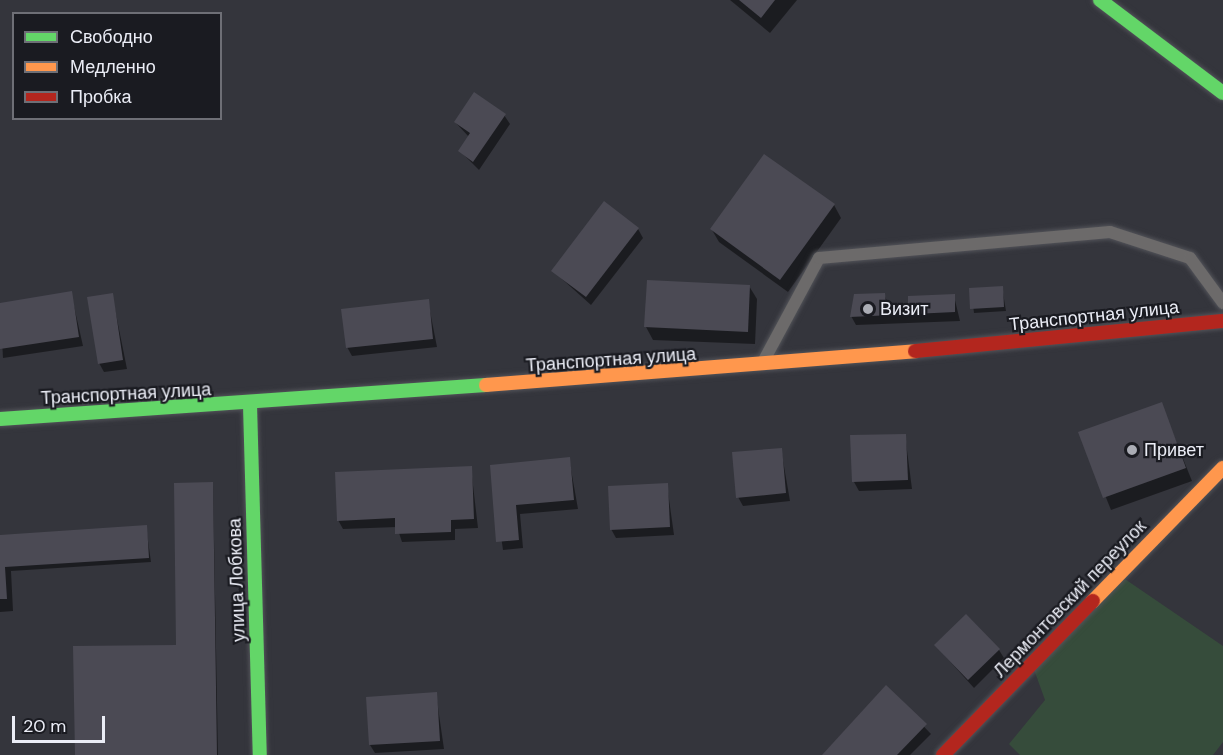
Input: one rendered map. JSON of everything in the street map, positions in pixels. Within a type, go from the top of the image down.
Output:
[{"type":"main road","points":[[1100,0],[1223,93]]},
{"type":"main road","name":"Транспортная улица","points":[[0,419],[250,405],[761,366],[1223,321]]},
{"type":"main road","name":"улица Лобкова","points":[[250,405],[260,755]]},
{"type":"main road","name":"Лермонтовский переулок","points":[[944,755],[1223,468]]},
{"type":"lane","points":[[761,366],[819,258],[1110,232],[1190,258],[1223,303]]},
{"type":"green space","points":[[1119,575],[1223,646],[1223,742],[1213,755],[1020,755],[1009,744],[1045,700],[1032,664]]},
{"type":"building","points":[[739,0],[775,0],[761,18]]},
{"type":"building","points":[[474,92],[506,114],[473,162],[458,151],[470,133],[454,122]]},
{"type":"building","points":[[764,154],[835,204],[780,280],[710,229]]},
{"type":"building","points":[[604,201],[639,228],[586,297],[551,271]]},
{"type":"building","points":[[647,280],[750,285],[748,332],[644,327]]},
{"type":"building","points":[[1003,286],[1004,307],[970,309],[969,288]]},
{"type":"building","points":[[72,291],[79,337],[0,349],[0,303]]},
{"type":"building","points":[[113,293],[123,360],[98,364],[87,297]]},
{"type":"building","points":[[885,293],[886,304],[908,303],[908,296],[955,294],[955,312],[850,317],[854,294]]},
{"type":"building","points":[[429,299],[433,339],[346,348],[341,309]]},
{"type":"building","name":"Привет","points":[[1162,402],[1186,468],[1103,498],[1078,432]]},
{"type":"building","points":[[906,434],[908,480],[852,482],[850,435]]},
{"type":"building","points":[[782,448],[786,493],[736,498],[732,452]]},
{"type":"building","points":[[570,457],[574,500],[516,505],[519,540],[496,542],[490,465]]},
{"type":"building","points":[[472,466],[474,519],[451,520],[451,532],[395,534],[395,518],[337,521],[335,472]]},
{"type":"building","points":[[213,482],[217,755],[75,755],[73,646],[176,645],[174,483]]},
{"type":"building","points":[[668,483],[670,527],[610,530],[608,486]]},
{"type":"building","points":[[147,525],[149,558],[5,567],[7,599],[0,599],[0,535]]},
{"type":"building","points":[[966,614],[1000,649],[968,680],[934,645]]},
{"type":"building","points":[[886,685],[927,724],[897,755],[822,755]]},
{"type":"building","points":[[437,692],[440,741],[369,745],[366,697]]},
{"type":"traffic: fast","points":[[1100,0],[1223,93]]},
{"type":"traffic: fast","points":[[0,419],[486,385]]},
{"type":"traffic: fast","points":[[250,405],[260,755]]},
{"type":"traffic: slow","points":[[486,385],[915,351]]},
{"type":"traffic: slow","points":[[1093,601],[1223,468]]},
{"type":"traffic: jam","points":[[915,351],[1223,321]]},
{"type":"traffic: jam","points":[[943,755],[1093,601]]},
{"type":"place","name":"Визит","points":[[868,309]]},
{"type":"place","name":"Привет","points":[[1132,450]]}]
